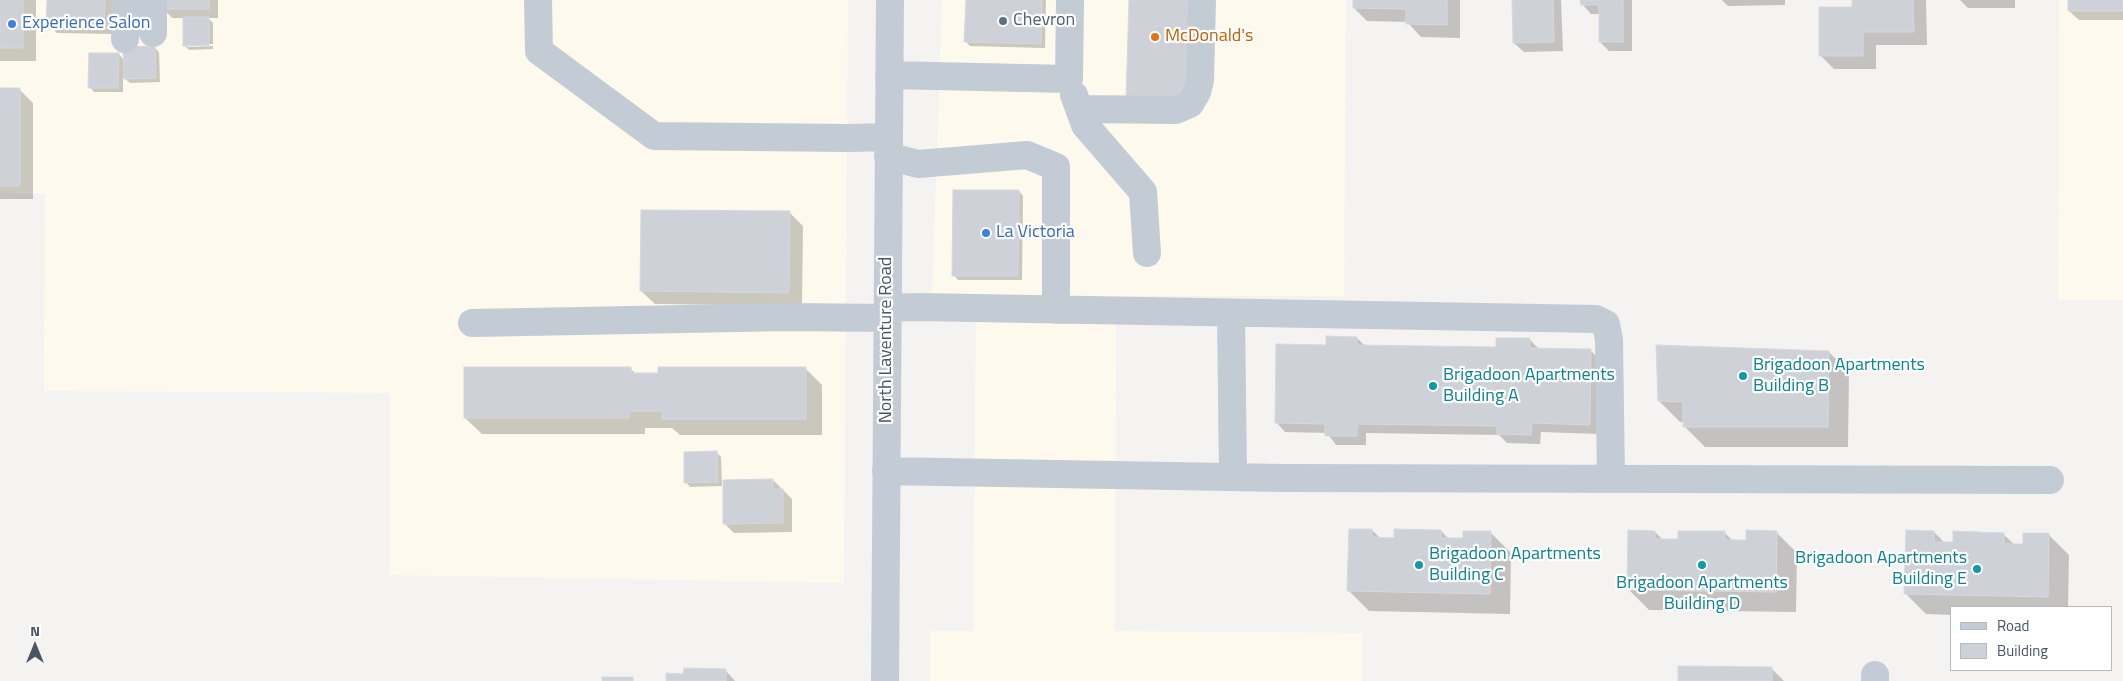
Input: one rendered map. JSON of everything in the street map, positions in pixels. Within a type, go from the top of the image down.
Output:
[{"type":"street","points":[[125,39],[126,0]]},
{"type":"street","points":[[153,0],[153,33]]},
{"type":"street","points":[[538,0],[539,51],[654,136],[847,138],[888,146],[918,164],[1027,155],[1056,167],[1056,310]]},
{"type":"street","name":"North Laventure Road","points":[[885,681],[890,0]]},
{"type":"street","points":[[1070,0],[1069,79],[1086,125],[1143,192],[1147,253]]},
{"type":"street","points":[[1080,109],[1176,110],[1190,104],[1197,92],[1200,80],[1202,0]]},
{"type":"street","points":[[889,75],[1069,79]]},
{"type":"street","points":[[472,323],[1056,310],[1596,320],[1606,324],[1609,340],[1611,479]]},
{"type":"street","points":[[1231,313],[1233,477]]},
{"type":"street","points":[[886,471],[1233,477],[2050,480]]},
{"type":"shaded area","points":[[0,0],[848,0],[844,583],[390,575],[390,393],[44,391],[45,194],[0,193]]},
{"type":"shaded area","points":[[942,0],[1346,0],[1344,296],[1116,296],[1115,631],[1362,633],[1362,681],[930,681],[930,631],[973,631],[976,295],[932,294]]},
{"type":"shaded area","points":[[2059,0],[2123,0],[2123,300],[2058,300]]},
{"type":"building","name":"Experience Salon","points":[[0,0],[23,0],[23,48],[0,48]]},
{"type":"building","points":[[47,0],[105,0],[104,25],[46,24]]},
{"type":"building","points":[[161,0],[209,0],[209,9],[161,9]]},
{"type":"building","name":"Chevron","points":[[966,0],[1042,0],[1041,44],[964,42]]},
{"type":"building","points":[[1129,0],[1191,0],[1189,94],[1182,101],[1126,100]]},
{"type":"building","points":[[1353,0],[1447,0],[1447,25],[1406,24],[1406,9],[1353,8]]},
{"type":"building","points":[[1512,0],[1553,0],[1554,42],[1513,43]]},
{"type":"building","points":[[1580,0],[1623,0],[1623,42],[1599,42],[1599,5],[1581,5]]},
{"type":"building","points":[[1852,0],[1913,0],[1914,32],[1863,32],[1863,56],[1819,56],[1819,7],[1852,7]]},
{"type":"building","points":[[2068,0],[2123,0],[2123,11],[2068,11]]},
{"type":"building","points":[[183,17],[209,17],[209,45],[183,46]]},
{"type":"building","points":[[155,46],[156,78],[124,79],[123,47]]},
{"type":"building","points":[[89,53],[119,53],[118,88],[88,88]]},
{"type":"building","points":[[0,88],[20,88],[20,186],[0,186]]},
{"type":"building","name":"La Victoria","points":[[953,190],[1019,190],[1018,276],[952,276]]},
{"type":"building","points":[[641,210],[790,211],[789,293],[640,291]]},
{"type":"building","name":"Brigadoon Apartments Building A","points":[[1326,336],[1357,337],[1357,345],[1496,347],[1496,338],[1530,338],[1530,348],[1591,349],[1590,425],[1532,423],[1531,435],[1497,434],[1497,426],[1357,424],[1357,436],[1325,436],[1325,424],[1275,423],[1276,344],[1326,345]]},
{"type":"building","name":"Brigadoon Apartments Building B","points":[[1656,345],[1829,351],[1828,427],[1683,427],[1683,402],[1658,401]]},
{"type":"building","points":[[464,367],[631,367],[631,373],[658,373],[658,367],[806,367],[806,419],[662,419],[662,411],[629,411],[629,418],[464,418]]},
{"type":"building","points":[[717,451],[718,482],[684,483],[684,452]]},
{"type":"building","points":[[773,479],[773,489],[783,489],[783,523],[723,524],[723,480]]},
{"type":"building","name":"Brigadoon Apartments Building C","points":[[1349,529],[1372,529],[1372,537],[1394,538],[1394,529],[1441,530],[1441,538],[1463,538],[1463,531],[1491,531],[1490,594],[1347,591]]},
{"type":"building","name":"Brigadoon Apartments Building D","points":[[1628,530],[1655,531],[1655,539],[1678,539],[1678,531],[1725,531],[1725,540],[1746,540],[1746,530],[1777,531],[1776,592],[1627,590]]},
{"type":"building","name":"Brigadoon Apartments Building E","points":[[1906,530],[1934,531],[1934,542],[1953,542],[1953,531],[2004,533],[2004,544],[2023,544],[2023,533],[2049,533],[2048,597],[1904,594]]},
{"type":"building","points":[[1678,666],[1772,667],[1772,681],[1678,681]]},
{"type":"building","points":[[684,668],[726,669],[726,681],[666,681],[666,673],[683,674]]},
{"type":"building","points":[[602,677],[633,677],[633,681],[602,681]]},
{"type":"place","name":"Chevron","points":[[1003,21]]},
{"type":"place","name":"Experience Salon","points":[[12,24]]},
{"type":"place","name":"McDonald's","points":[[1155,37]]},
{"type":"place","name":"La Victoria","points":[[986,233]]},
{"type":"place","name":"Brigadoon Apartments Building B","points":[[1743,376]]},
{"type":"place","name":"Brigadoon Apartments Building A","points":[[1433,386]]},
{"type":"place","name":"Brigadoon Apartments Building C","points":[[1419,565]]},
{"type":"place","name":"Brigadoon Apartments Building D","points":[[1702,565]]},
{"type":"place","name":"Brigadoon Apartments Building E","points":[[1977,569]]}]
